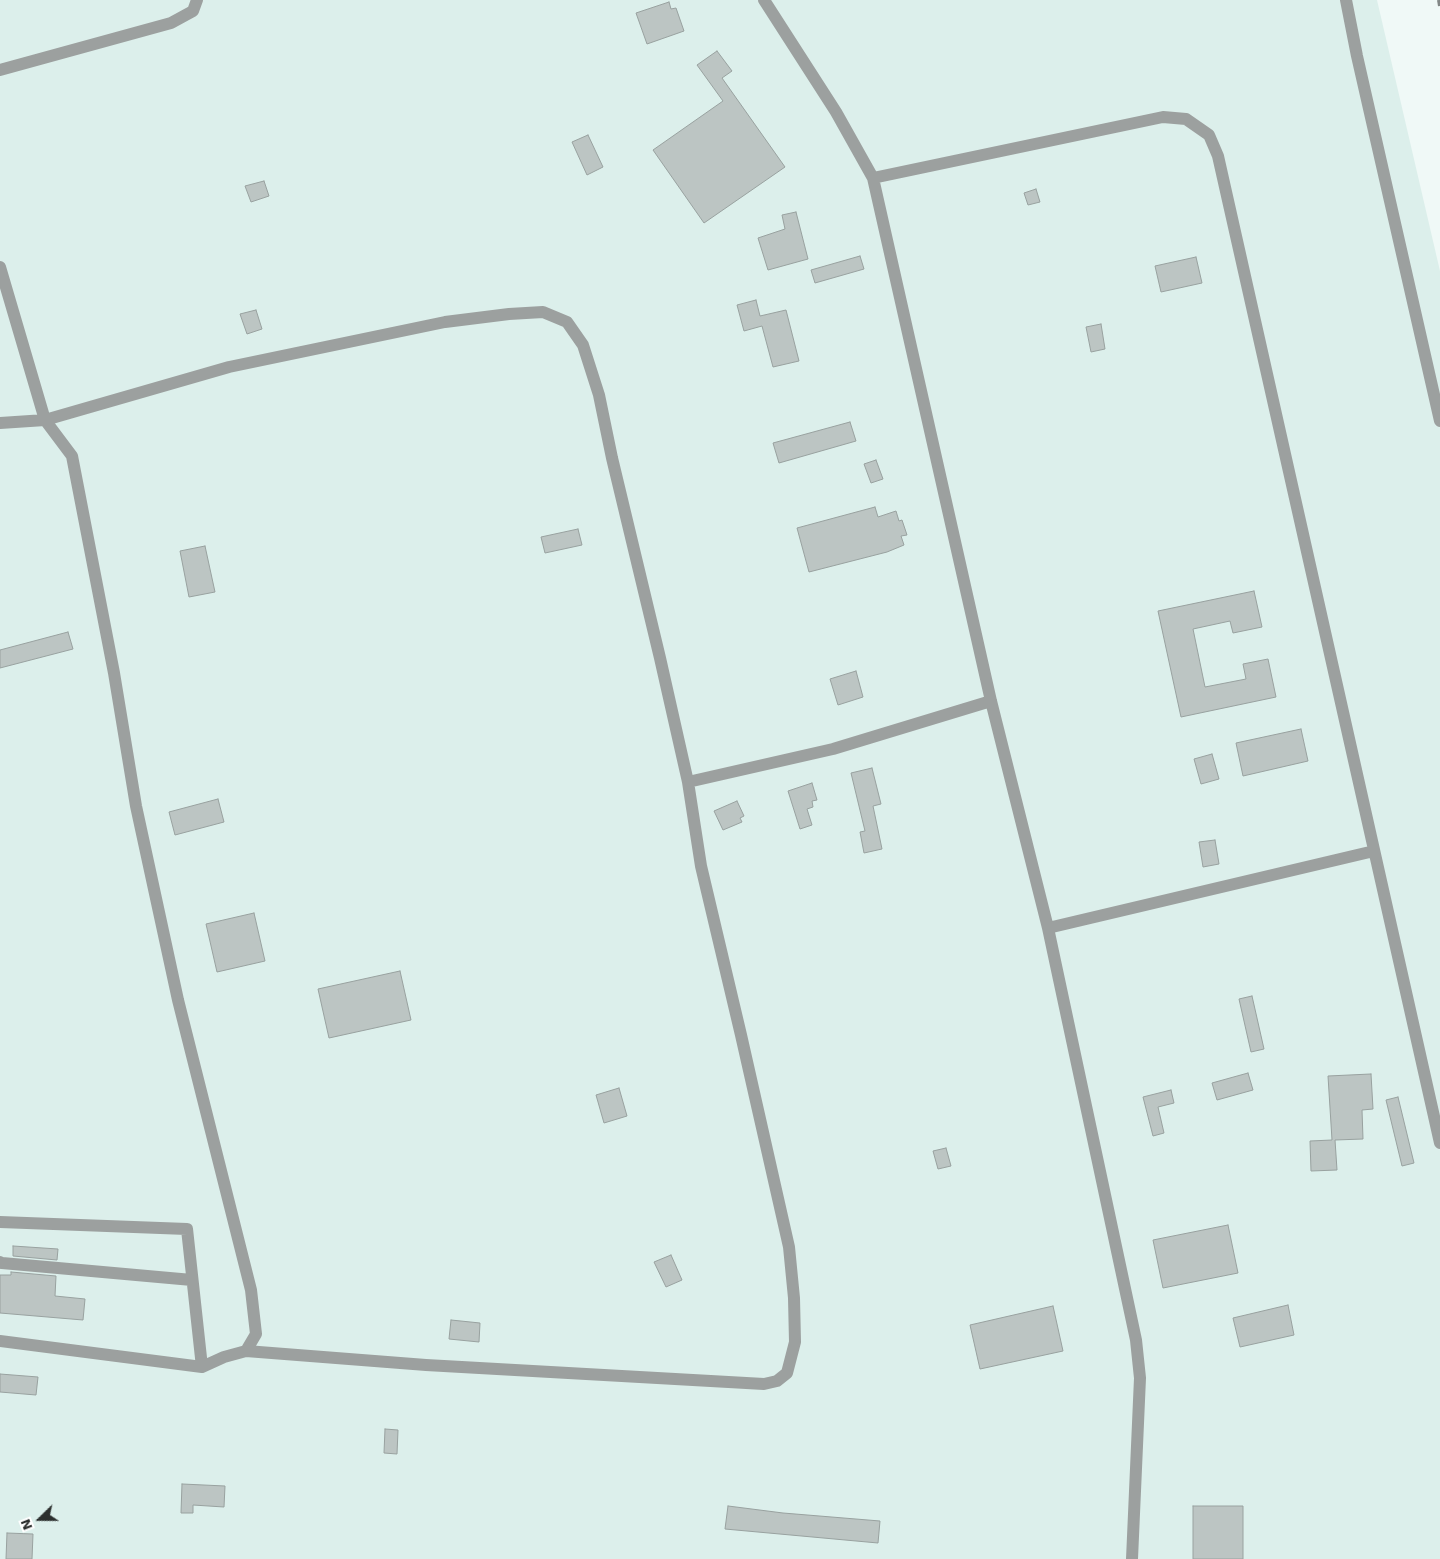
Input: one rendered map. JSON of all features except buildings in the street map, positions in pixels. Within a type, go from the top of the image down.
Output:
[{"type":"street","points":[[0,70],[171,22],[193,11],[197,0]]},
{"type":"street","points":[[764,0],[836,112],[873,178],[991,701],[1048,928],[1136,1340],[1140,1378],[1132,1559]]},
{"type":"street","points":[[1346,0],[1440,421]]},
{"type":"street","points":[[873,178],[1163,117],[1186,119],[1209,135],[1218,156],[1440,1143]]},
{"type":"street","points":[[0,267],[46,420],[72,456],[114,672],[140,825],[178,1000],[251,1290],[256,1334],[246,1351]]},
{"type":"street","points":[[0,423],[46,420],[229,367],[445,322],[542,312],[567,322],[583,345],[598,394],[688,782],[701,866],[744,1044],[789,1246],[794,1298],[795,1342],[788,1373],[777,1382],[764,1384],[436,1366],[246,1351],[224,1357],[202,1367],[0,1342]]},
{"type":"street","points":[[688,782],[833,749],[991,701]]},
{"type":"street","points":[[1048,928],[1374,851]]},
{"type":"street","points":[[0,1222],[186,1229],[202,1367]]},
{"type":"street","points":[[0,1262],[192,1280]]},
{"type":"shaded area","points":[[0,0],[1377,0],[1440,271],[1440,1559],[0,1559]]},
{"type":"railway","points":[[1439,0],[1440,6]]}]
